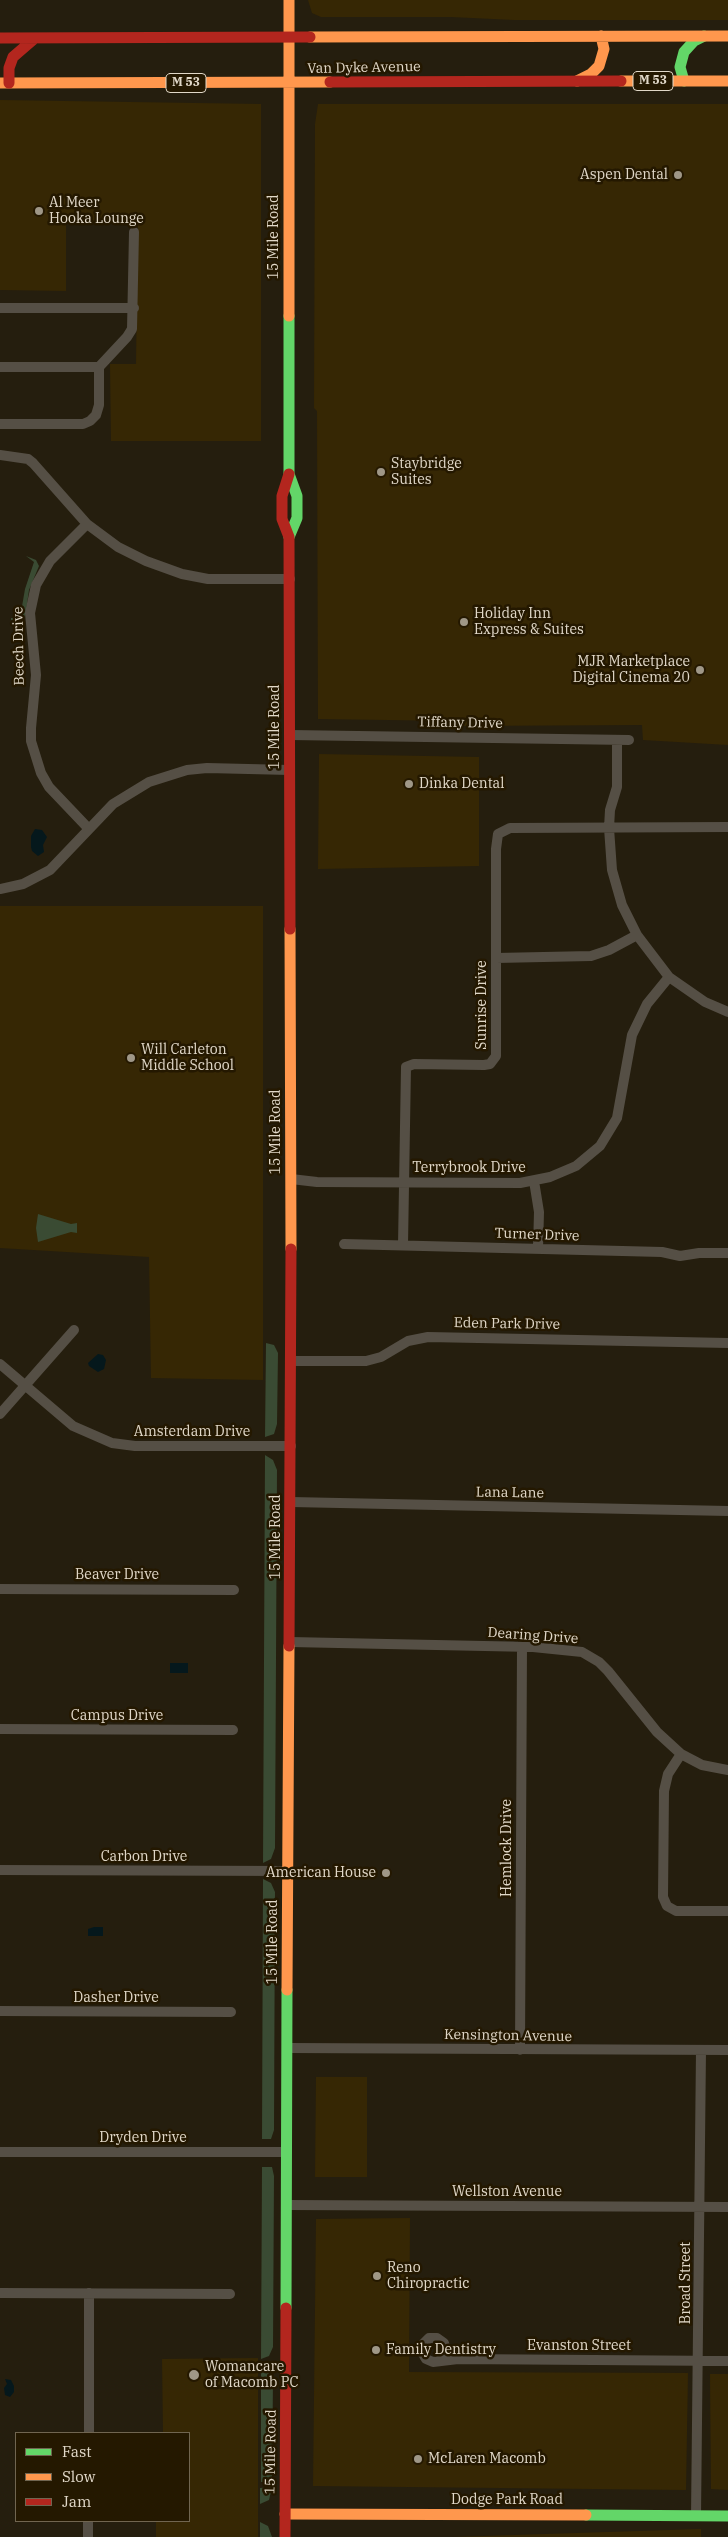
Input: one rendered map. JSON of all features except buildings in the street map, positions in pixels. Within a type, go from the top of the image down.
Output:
[{"type":"main road","name":"15 Mile Road","points":[[285,2537],[291,1502],[289,537],[297,518],[297,496],[289,474],[289,0]]},
{"type":"main road","points":[[577,81],[591,74],[599,66],[604,49],[601,36]]},
{"type":"main road","points":[[684,81],[680,67],[684,52],[694,41],[704,36]]},
{"type":"main road","points":[[0,38],[290,39],[728,36]]},
{"type":"main road","points":[[4,83],[13,57],[35,38]]},
{"type":"main road","name":"Van Dyke Avenue","points":[[4,83],[728,81]]},
{"type":"main road","name":"Dodge Park Road","points":[[286,2514],[728,2516]]},
{"type":"street","points":[[0,424],[83,424],[90,421],[99,405],[99,367],[128,337],[132,329],[134,308],[134,232]]},
{"type":"street","points":[[0,308],[134,308]]},
{"type":"street","points":[[0,367],[99,367]]},
{"type":"street","points":[[0,455],[18,457],[33,463],[87,524],[122,550],[182,574],[208,579],[290,579]]},
{"type":"street","name":"Beech Drive","points":[[87,524],[42,571],[32,600],[31,627],[36,675],[31,728],[34,757],[41,773],[49,787],[88,828]]},
{"type":"street","name":"Tiffany Drive","points":[[290,735],[629,740]]},
{"type":"street","points":[[617,740],[617,787],[610,810],[609,828],[614,878],[622,905],[637,935],[670,977],[705,1002],[728,1012]]},
{"type":"street","points":[[0,889],[23,884],[50,870],[112,804],[131,791],[168,775],[187,770],[214,768],[290,770]]},
{"type":"street","points":[[609,828],[728,827]]},
{"type":"street","name":"Sunrise Drive","points":[[403,1245],[406,1067],[414,1064],[484,1066],[494,1061],[497,1052],[496,840],[500,832],[510,828],[609,828]]},
{"type":"street","points":[[496,958],[591,956],[609,950],[637,935]]},
{"type":"street","name":"Terrybrook Drive","points":[[291,1179],[317,1182],[534,1182],[576,1166],[588,1158],[610,1131],[620,1109],[632,1035],[648,1004],[670,977]]},
{"type":"street","points":[[534,1182],[539,1212],[538,1249]]},
{"type":"street","name":"Turner Drive","points":[[344,1244],[662,1252],[680,1256],[699,1253],[728,1253]]},
{"type":"street","points":[[0,1414],[74,1330]]},
{"type":"street","name":"Eden Park Drive","points":[[290,1361],[366,1361],[381,1357],[408,1341],[438,1336],[728,1343]]},
{"type":"street","name":"Amsterdam Drive","points":[[0,1364],[72,1426],[112,1443],[135,1446],[291,1446]]},
{"type":"street","name":"Lana Lane","points":[[291,1502],[728,1511]]},
{"type":"street","name":"Beaver Drive","points":[[0,1589],[234,1590]]},
{"type":"street","name":"Dearing Drive","points":[[290,1642],[572,1649],[589,1655],[608,1671],[657,1732],[681,1754],[702,1765],[728,1770]]},
{"type":"street","name":"Hemlock Drive","points":[[520,2050],[522,1647]]},
{"type":"street","name":"Campus Drive","points":[[0,1729],[233,1730]]},
{"type":"street","points":[[681,1754],[668,1774],[664,1791],[663,1897],[667,1906],[676,1910],[728,1911]]},
{"type":"street","name":"Carbon Drive","points":[[0,1870],[289,1870]]},
{"type":"street","name":"Dasher Drive","points":[[0,2011],[231,2012]]},
{"type":"street","name":"Kensington Avenue","points":[[288,2048],[728,2050]]},
{"type":"street","name":"Broad Street","points":[[696,2516],[700,2361],[701,2050]]},
{"type":"street","name":"Dryden Drive","points":[[0,2152],[287,2152]]},
{"type":"street","name":"Wellston Avenue","points":[[286,2205],[728,2207]]},
{"type":"street","points":[[0,2293],[230,2294]]},
{"type":"street","points":[[89,2432],[90,2293]]},
{"type":"street","points":[[446,2346],[445,2354],[440,2360],[433,2362],[426,2359],[422,2352],[423,2344],[429,2338],[437,2338],[446,2346],[458,2359]]},
{"type":"street","name":"Evanston Street","points":[[440,2360],[728,2361]]},
{"type":"street","points":[[88,2522],[88,2537]]},
{"type":"shaded area","points":[[308,0],[728,0],[728,20],[514,20],[451,17],[321,17],[312,13]]},
{"type":"shaded area","points":[[0,100],[261,104],[261,441],[111,441],[110,364],[136,364],[138,221],[66,222],[66,291],[0,290]]},
{"type":"shaded area","points":[[318,104],[728,104],[728,745],[643,740],[642,725],[456,726],[456,721],[318,719],[317,411],[314,408],[315,124]]},
{"type":"shaded area","points":[[319,754],[479,757],[479,866],[318,869]]},
{"type":"shaded area","points":[[35,829],[42,830],[47,837],[43,845],[44,852],[38,856],[32,851],[31,847],[31,836]]},
{"type":"shaded area","name":"Will Carleton Middle School","points":[[0,906],[263,906],[263,1380],[151,1378],[149,1257],[0,1248]]},
{"type":"shaded area","points":[[98,1354],[103,1355],[106,1360],[104,1369],[98,1372],[89,1366],[88,1363]]},
{"type":"shaded area","points":[[170,1663],[188,1663],[188,1673],[170,1673]]},
{"type":"shaded area","points":[[103,1927],[103,1936],[88,1936],[88,1929]]},
{"type":"shaded area","points":[[316,2077],[367,2077],[367,2177],[315,2177]]},
{"type":"shaded area","points":[[410,2218],[409,2372],[688,2373],[686,2490],[313,2486],[316,2219]]},
{"type":"shaded area","points":[[258,2358],[258,2537],[156,2537],[156,2522],[190,2522],[190,2432],[163,2432],[162,2359]]},
{"type":"shaded area","points":[[710,2374],[728,2374],[728,2490],[711,2489]]},
{"type":"shaded area","points":[[5,2379],[11,2380],[14,2386],[14,2392],[10,2397],[5,2395],[4,2388],[7,2384]]},
{"type":"shaded area","points":[[701,2529],[701,2537],[452,2537]]},
{"type":"green space","points":[[26,556],[36,560],[39,566],[29,590],[25,618],[21,621],[11,620],[11,618],[20,618],[25,589],[34,562]]},
{"type":"green space","points":[[38,1214],[71,1224],[77,1223],[77,1233],[71,1232],[38,1242],[36,1228]]},
{"type":"green space","points":[[266,1343],[274,1345],[278,1353],[277,1424],[274,1434],[265,1437]]},
{"type":"green space","points":[[265,1455],[273,1460],[277,1470],[275,1848],[271,1859],[263,1863]]},
{"type":"green space","points":[[263,1879],[271,1883],[275,1892],[274,2130],[271,2139],[262,2139]]},
{"type":"green space","points":[[262,2167],[272,2167],[274,2176],[273,2347],[269,2356],[261,2359]]},
{"type":"green space","points":[[261,2370],[268,2372],[273,2379],[272,2482],[261,2482]]},
{"type":"green space","points":[[272,2487],[269,2500],[260,2504],[260,2488]]},
{"type":"green space","points":[[260,2522],[268,2526],[272,2537],[260,2537]]},
{"type":"traffic: fast","points":[[684,81],[680,67],[684,52],[694,41],[704,36]]},
{"type":"traffic: fast","points":[[289,316],[289,474],[297,496],[297,518],[289,537]]},
{"type":"traffic: fast","points":[[286,2308],[287,1990]]},
{"type":"traffic: fast","points":[[586,2515],[728,2516]]},
{"type":"traffic: slow","points":[[289,0],[289,316]]},
{"type":"traffic: slow","points":[[577,81],[591,74],[599,66],[604,49],[601,36]]},
{"type":"traffic: slow","points":[[310,37],[728,36]]},
{"type":"traffic: slow","points":[[621,81],[728,81]]},
{"type":"traffic: slow","points":[[0,83],[330,82]]},
{"type":"traffic: slow","points":[[290,929],[291,1249]]},
{"type":"traffic: slow","points":[[287,1990],[289,1646]]},
{"type":"traffic: slow","points":[[285,2514],[586,2515]]},
{"type":"traffic: jam","points":[[0,38],[310,37]]},
{"type":"traffic: jam","points":[[9,83],[9,68],[13,57],[35,38]]},
{"type":"traffic: jam","points":[[330,82],[621,81]]},
{"type":"traffic: jam","points":[[289,474],[282,496],[282,519],[289,537],[290,929]]},
{"type":"traffic: jam","points":[[289,1646],[291,1249]]},
{"type":"traffic: jam","points":[[285,2537],[286,2308]]},
{"type":"place","name":"Aspen Dental","points":[[678,175]]},
{"type":"place","name":"Al Meer Hooka Lounge","points":[[39,211]]},
{"type":"place","name":"Staybridge Suites","points":[[381,472]]},
{"type":"place","name":"Holiday Inn Express & Suites","points":[[464,622]]},
{"type":"place","name":"MJR Marketplace Digital Cinema 20","points":[[700,670]]},
{"type":"place","name":"Dinka Dental","points":[[409,784]]},
{"type":"place","name":"Will Carleton Middle School","points":[[131,1058]]},
{"type":"place","name":"American House","points":[[386,1873]]},
{"type":"place","name":"Reno Chiropractic","points":[[377,2276]]},
{"type":"place","name":"Family Dentistry","points":[[376,2350]]},
{"type":"place","name":"Womancare of Macomb PC","points":[[194,2375]]},
{"type":"place","name":"McLaren Macomb","points":[[418,2459]]}]
